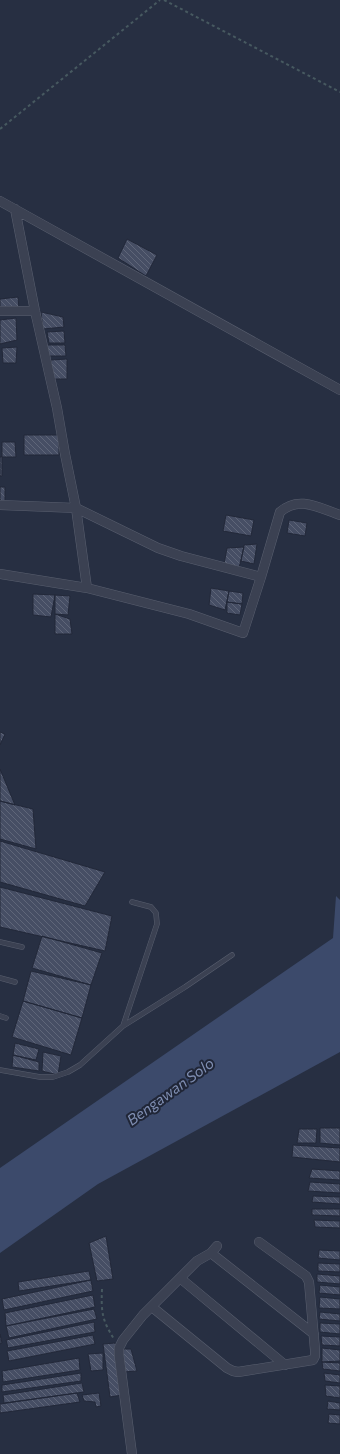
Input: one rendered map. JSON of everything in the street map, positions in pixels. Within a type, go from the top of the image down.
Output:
[{"type":"street","points":[[0,201],[340,390]]},
{"type":"street","points":[[15,209],[35,311],[57,408],[64,454],[76,508],[87,588]]},
{"type":"street","points":[[0,311],[35,311]]},
{"type":"street","points":[[0,574],[87,588],[189,614],[242,633],[244,632],[280,512],[286,506],[294,503],[306,503],[340,515]]},
{"type":"street","points":[[0,505],[76,508],[158,548],[181,556],[261,577]]},
{"type":"street","points":[[152,1307],[232,1371],[238,1372],[313,1360],[315,1356],[310,1282],[306,1276],[259,1242]]},
{"type":"street","points":[[132,1454],[119,1348],[123,1340],[143,1316],[197,1261],[214,1249],[314,1334]]},
{"type":"street","points":[[180,1278],[285,1365]]},
{"type":"lane","points":[[123,1026],[157,924],[156,913],[151,907],[132,902]]},
{"type":"lane","points":[[0,942],[22,947]]},
{"type":"lane","points":[[0,1070],[40,1077],[53,1077],[68,1072],[80,1066],[123,1026],[232,955]]},
{"type":"lane","points":[[0,978],[15,982]]},
{"type":"lane","points":[[0,1016],[6,1018]]},
{"type":"path","points":[[0,129],[160,0]]},
{"type":"path","points":[[164,0],[340,92]]},
{"type":"path","points":[[102,1289],[101,1307],[105,1324],[119,1348]]},
{"type":"water","name":"Bengawan Solo","points":[[336,896],[340,900],[340,1052],[98,1184],[0,1253],[0,1168],[333,938]]},
{"type":"building","points":[[127,239],[157,255],[146,276],[118,258]]},
{"type":"building","points":[[18,297],[19,309],[0,309],[0,299]]},
{"type":"building","points":[[41,312],[63,317],[64,327],[43,329]]},
{"type":"building","points":[[16,318],[17,340],[0,344],[0,320]]},
{"type":"building","points":[[64,331],[65,343],[49,343],[47,332]]},
{"type":"building","points":[[45,345],[65,345],[66,356],[45,356]]},
{"type":"building","points":[[17,347],[16,363],[3,363],[2,348]]},
{"type":"building","points":[[67,359],[67,379],[52,379],[51,360]]},
{"type":"building","points":[[24,435],[59,435],[59,455],[24,455]]},
{"type":"building","points":[[2,442],[15,442],[16,457],[2,457]]},
{"type":"building","points":[[0,457],[2,457],[2,476],[0,476]]},
{"type":"building","points":[[0,487],[5,487],[5,501],[0,500]]},
{"type":"building","points":[[226,515],[254,520],[251,536],[223,531]]},
{"type":"building","points":[[289,520],[307,523],[305,536],[287,533]]},
{"type":"building","points":[[257,544],[254,564],[241,561],[244,545]]},
{"type":"building","points":[[244,547],[239,568],[224,564],[227,548]]},
{"type":"building","points":[[211,588],[229,591],[225,610],[209,605]]},
{"type":"building","points":[[229,591],[243,593],[242,604],[227,602]]},
{"type":"building","points":[[33,594],[55,595],[51,617],[33,615]]},
{"type":"building","points":[[55,595],[70,596],[68,615],[55,614]]},
{"type":"building","points":[[227,602],[242,604],[240,615],[227,613]]},
{"type":"building","points":[[55,614],[70,619],[72,634],[55,634]]},
{"type":"building","points":[[0,732],[5,734],[0,745]]},
{"type":"building","points":[[0,769],[15,805],[0,801]]},
{"type":"building","points":[[0,801],[33,809],[36,849],[0,839]]},
{"type":"building","points":[[0,841],[105,872],[85,906],[0,882]]},
{"type":"building","points":[[0,887],[112,916],[105,951],[0,927]]},
{"type":"building","points":[[42,936],[102,953],[91,985],[32,968]]},
{"type":"building","points":[[31,971],[91,985],[82,1018],[23,1001]]},
{"type":"building","points":[[23,1001],[82,1018],[71,1055],[12,1037]]},
{"type":"building","points":[[15,1043],[39,1049],[36,1060],[13,1055]]},
{"type":"building","points":[[43,1052],[61,1056],[58,1075],[42,1071]]},
{"type":"building","points":[[13,1055],[39,1062],[39,1071],[12,1067]]},
{"type":"building","points":[[320,1128],[340,1128],[340,1145],[320,1143]]},
{"type":"building","points":[[299,1129],[317,1129],[316,1143],[297,1143]]},
{"type":"building","points":[[293,1145],[340,1148],[340,1162],[292,1157]]},
{"type":"building","points":[[312,1169],[340,1171],[340,1180],[309,1178]]},
{"type":"building","points":[[310,1182],[340,1184],[340,1193],[308,1191]]},
{"type":"building","points":[[313,1196],[340,1197],[340,1204],[312,1202]]},
{"type":"building","points":[[312,1209],[340,1209],[340,1216],[312,1215]]},
{"type":"building","points":[[314,1220],[340,1221],[340,1228],[315,1227]]},
{"type":"building","points":[[106,1236],[113,1279],[97,1281],[89,1243]]},
{"type":"building","points":[[319,1250],[340,1251],[340,1260],[318,1258]]},
{"type":"building","points":[[318,1263],[340,1264],[340,1272],[318,1271]]},
{"type":"building","points":[[89,1271],[91,1280],[19,1291],[18,1282]]},
{"type":"building","points":[[317,1274],[340,1276],[340,1284],[317,1282]]},
{"type":"building","points":[[91,1280],[93,1291],[4,1310],[2,1299]]},
{"type":"building","points":[[320,1285],[340,1287],[340,1295],[319,1293]]},
{"type":"building","points":[[93,1295],[95,1307],[6,1326],[5,1313]]},
{"type":"building","points":[[320,1297],[340,1299],[340,1309],[319,1308]]},
{"type":"building","points":[[94,1309],[97,1319],[9,1338],[6,1326]]},
{"type":"building","points":[[320,1312],[340,1314],[340,1321],[319,1319]]},
{"type":"building","points":[[94,1322],[95,1332],[8,1348],[6,1340]]},
{"type":"building","points":[[320,1323],[340,1324],[340,1334],[320,1332]]},
{"type":"building","points":[[93,1335],[95,1344],[9,1361],[7,1351]]},
{"type":"building","points":[[321,1336],[340,1337],[340,1346],[322,1345]]},
{"type":"building","points":[[115,1343],[122,1395],[110,1397],[103,1344]]},
{"type":"building","points":[[322,1348],[340,1350],[340,1361],[322,1362]]},
{"type":"building","points":[[121,1349],[131,1349],[137,1371],[123,1372]]},
{"type":"building","points":[[103,1353],[103,1370],[91,1371],[88,1354]]},
{"type":"building","points":[[79,1358],[80,1370],[3,1382],[2,1371]]},
{"type":"building","points":[[322,1362],[340,1363],[340,1371],[323,1369]]},
{"type":"building","points":[[81,1373],[81,1381],[2,1392],[2,1385]]},
{"type":"building","points":[[324,1373],[340,1375],[340,1383],[325,1381]]},
{"type":"building","points":[[82,1383],[84,1392],[4,1403],[3,1395]]},
{"type":"building","points":[[325,1385],[340,1386],[340,1398],[326,1396]]},
{"type":"building","points":[[77,1393],[80,1402],[0,1413],[0,1404]]},
{"type":"building","points":[[99,1393],[101,1406],[96,1407],[95,1402],[84,1401],[82,1395]]},
{"type":"building","points":[[328,1401],[340,1403],[340,1410],[327,1409]]},
{"type":"building","points":[[329,1414],[340,1415],[340,1424],[328,1423]]}]
